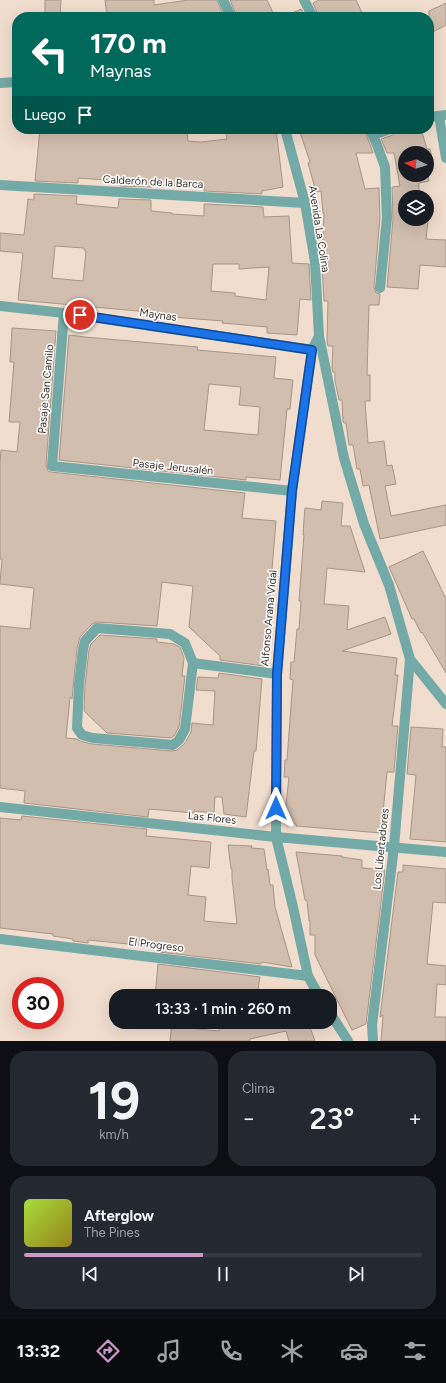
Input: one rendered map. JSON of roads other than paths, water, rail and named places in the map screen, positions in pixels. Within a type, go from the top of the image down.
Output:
[{"type":"street","points":[[223,0],[229,12]]},
{"type":"street","points":[[304,0],[310,12]]},
{"type":"street","points":[[0,83],[12,82]]},
{"type":"street","points":[[438,116],[446,158]]},
{"type":"street","name":"Avenida La Colina","points":[[286,134],[305,203],[314,262],[319,336],[344,458],[364,524],[389,585],[410,659]]},
{"type":"street","points":[[372,134],[385,166],[386,218],[380,288]]},
{"type":"street","name":"Calderón de la Barca","points":[[0,185],[305,203]]},
{"type":"street","name":"Maynas","points":[[1,306],[64,313],[312,350]]},
{"type":"street","name":"Pasaje San Camilo","points":[[52,466],[64,313]]},
{"type":"street","name":"Alfonso Arana Vidal","points":[[315,989],[308,976],[276,837],[277,674],[292,491],[312,350],[319,336]]},
{"type":"street","name":"Pasaje Jerusalén","points":[[52,466],[292,491]]},
{"type":"street","points":[[97,628],[170,634],[185,643],[193,663],[186,729],[179,740],[172,745],[93,738],[82,735],[77,728],[79,684],[83,648],[85,641],[97,628]]},
{"type":"street","points":[[410,659],[446,704]]},
{"type":"street","name":"Los Libertadores","points":[[373,1041],[372,1026],[394,847],[410,659]]},
{"type":"street","points":[[193,663],[277,674]]},
{"type":"street","name":"Las Flores","points":[[0,807],[276,837],[446,852]]},
{"type":"street","name":"El Progreso","points":[[0,939],[308,976]]},
{"type":"street","points":[[337,1024],[348,1041]]}]
